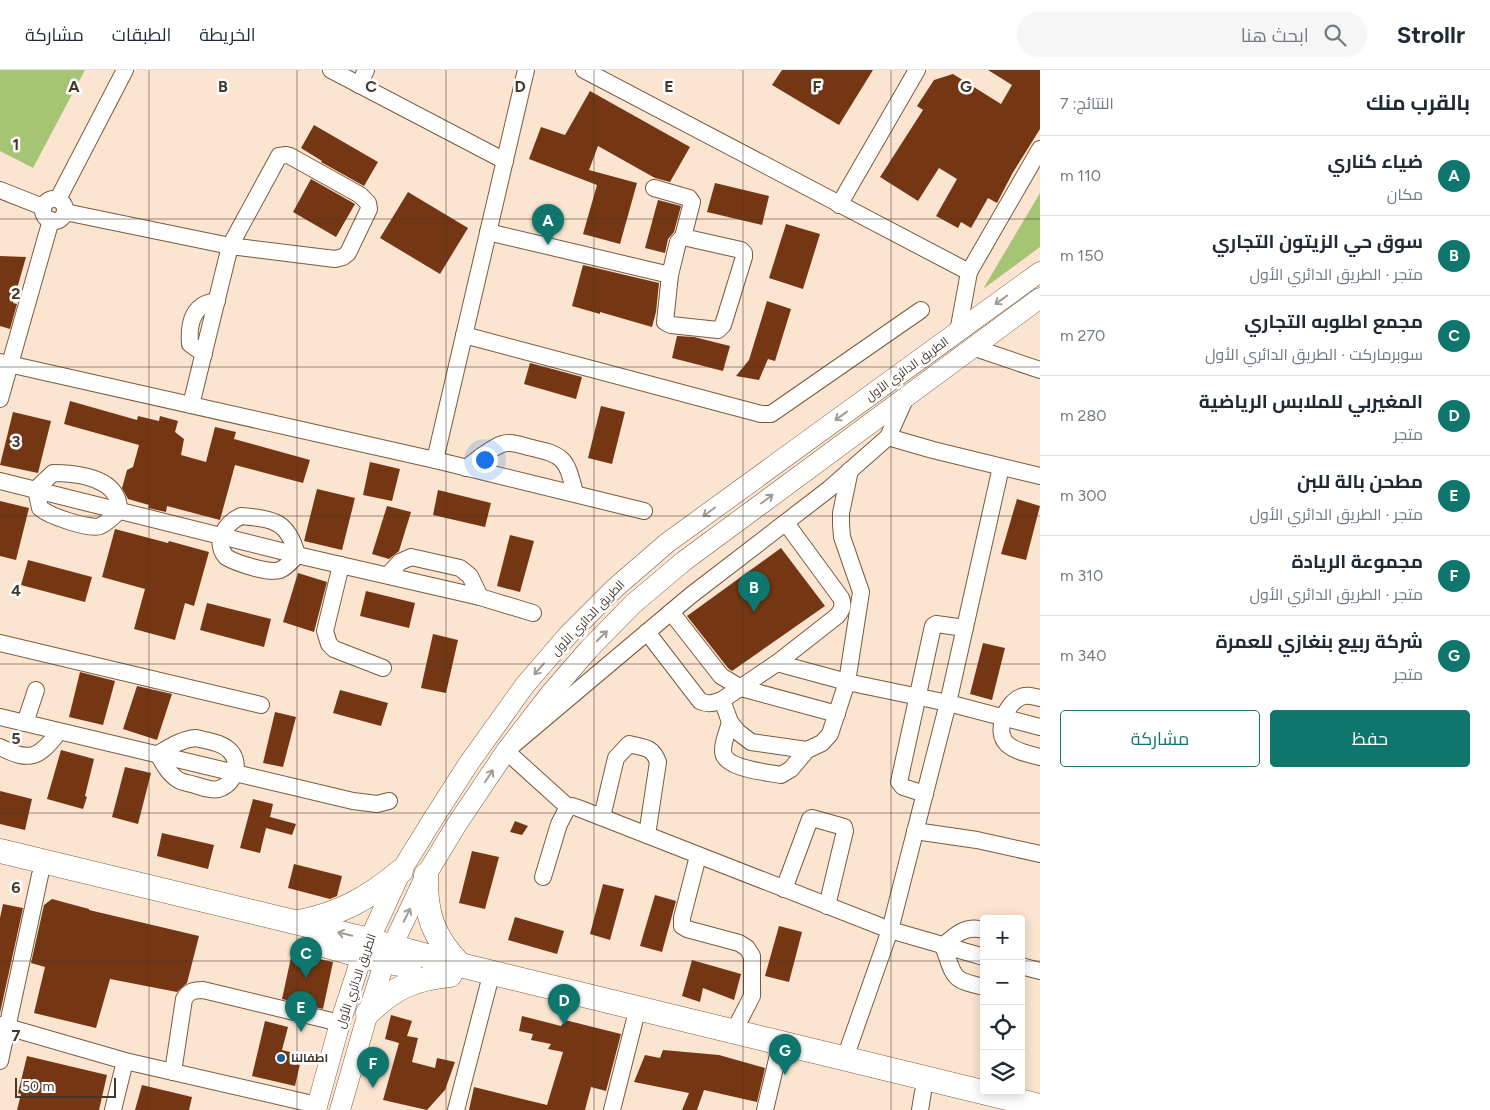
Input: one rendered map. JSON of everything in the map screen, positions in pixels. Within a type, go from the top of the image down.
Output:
[{"type":"highway","points":[[0,851],[295,922],[366,948]]},
{"type":"highway","points":[[0,866],[293,936],[389,953],[455,970],[734,1031],[845,1058],[969,1096],[1002,1110]]},
{"type":"highway","points":[[295,922],[318,918],[356,904],[383,887],[401,871]]},
{"type":"highway","points":[[426,875],[429,915],[436,934],[455,970]]},
{"type":"highway","points":[[368,1013],[381,1000],[405,985],[455,970],[488,984],[778,1055],[921,1101],[969,1096],[1040,1106]]},
{"type":"main road","name":"الطريق الدائري الأول","points":[[317,1108],[340,1023],[366,948],[401,871],[469,763],[525,685],[568,635],[615,588],[667,543],[1040,272]]},
{"type":"main road","name":"الطريق الدائري الأول","points":[[340,1110],[368,1013],[389,953],[426,875],[506,751],[550,694],[589,649],[633,604],[684,561],[1040,298]]},
{"type":"street","points":[[0,190],[60,219],[62,206],[125,70]]},
{"type":"street","points":[[331,70],[363,77],[505,161]]},
{"type":"street","points":[[435,460],[526,70]]},
{"type":"street","points":[[584,70],[969,272]]},
{"type":"street","points":[[839,205],[917,70]]},
{"type":"street","points":[[958,332],[969,272],[1040,149]]},
{"type":"street","points":[[62,206],[230,246],[339,259],[348,253],[369,208],[368,203],[360,194],[290,156],[282,155],[275,161],[230,246],[191,406]]},
{"type":"street","points":[[654,188],[692,199],[683,237],[678,242],[670,275],[664,320],[671,325],[721,329],[744,253],[741,250],[683,237]]},
{"type":"street","points":[[0,399],[4,363],[47,214]]},
{"type":"street","points":[[488,232],[670,275]]},
{"type":"street","points":[[464,335],[761,414],[771,414],[921,310]]},
{"type":"street","points":[[972,347],[1040,370]]},
{"type":"street","points":[[4,363],[435,460],[644,511]]},
{"type":"street","points":[[568,807],[506,751],[671,612],[786,523],[888,437],[906,396]]},
{"type":"street","points":[[888,437],[1040,476]]},
{"type":"street","points":[[466,468],[501,444],[510,443],[553,452],[562,458],[569,468],[575,493]]},
{"type":"street","points":[[845,1058],[890,930],[948,703],[1002,467]]},
{"type":"street","points":[[647,632],[700,701],[705,704],[722,700],[741,688],[777,663],[837,616],[861,592],[842,537],[841,513],[850,470]]},
{"type":"street","points":[[36,489],[53,473],[66,473],[86,477],[104,483],[112,490],[117,497],[119,511]]},
{"type":"street","points":[[0,481],[297,555],[480,597],[533,612]]},
{"type":"street","points":[[36,489],[40,508],[51,516],[58,518],[99,526],[119,511]]},
{"type":"street","points":[[242,516],[259,518],[285,528],[294,542],[297,555],[280,570],[254,568],[226,557],[222,550],[222,535],[230,522],[236,518],[242,516]]},
{"type":"street","points":[[786,523],[841,598],[851,604]]},
{"type":"street","points":[[388,575],[400,562],[411,557],[460,568],[470,576],[480,597]]},
{"type":"street","points":[[341,564],[326,637],[334,649],[383,668]]},
{"type":"street","points":[[730,722],[722,750],[725,759],[732,764],[781,775],[790,769],[807,750],[822,743],[830,734],[847,682],[851,604]]},
{"type":"street","points":[[671,612],[721,676],[741,688],[837,714]]},
{"type":"street","points":[[925,794],[903,787],[899,782],[933,626],[936,624],[964,628]]},
{"type":"street","points":[[0,643],[261,705]]},
{"type":"street","points":[[777,663],[847,682],[948,703],[1040,727]]},
{"type":"street","points":[[25,723],[36,690]]},
{"type":"street","points":[[1040,698],[1020,697],[1003,717],[1002,732],[1008,744],[1022,752],[1040,757]]},
{"type":"street","points":[[722,700],[730,722],[738,732],[751,742],[807,750]]},
{"type":"street","points":[[0,717],[353,801],[377,804],[389,801]]},
{"type":"street","points":[[0,747],[28,757],[45,749],[59,732]]},
{"type":"street","points":[[158,754],[188,739],[208,741],[224,746],[231,752],[235,761],[236,773]]},
{"type":"street","points":[[602,818],[616,758],[620,752],[629,744],[651,749],[658,762],[647,835]]},
{"type":"street","points":[[568,807],[574,806],[890,930],[980,956]]},
{"type":"street","points":[[543,877],[559,824],[568,807]]},
{"type":"street","points":[[784,889],[810,819],[844,827],[845,831],[827,906]]},
{"type":"street","points":[[915,831],[977,840],[1040,854]]},
{"type":"street","points":[[698,856],[682,918],[682,926],[739,943],[747,948],[752,956],[752,996],[734,1031]]},
{"type":"street","points":[[0,1061],[4,1026],[40,875]]},
{"type":"street","points":[[943,946],[970,927],[980,929]]},
{"type":"street","points":[[943,946],[954,976],[962,983],[980,986]]},
{"type":"street","points":[[456,1110],[488,984]]},
{"type":"street","points":[[172,1072],[184,999],[194,990],[203,990],[340,1023]]},
{"type":"street","points":[[612,1110],[634,1019]]},
{"type":"street","points":[[4,1026],[125,1061],[317,1108]]},
{"type":"street","points":[[765,1110],[778,1055]]},
{"type":"street","points":[[113,1110],[125,1061]]},
{"type":"green space","points":[[0,70],[85,70],[33,168],[0,151]]},
{"type":"green space","points":[[1040,193],[1040,247],[983,289]]},
{"type":"building","points":[[782,70],[873,70],[839,125],[772,85]]},
{"type":"building","points":[[988,70],[1040,70],[1040,129],[1012,174],[997,203],[988,198],[971,228],[961,222],[958,228],[936,216],[957,179],[939,168],[918,201],[880,177],[923,110],[917,106],[934,80],[953,74],[1001,104],[1012,85]]},
{"type":"building","points":[[590,91],[690,147],[670,182],[655,178],[598,146],[589,170],[637,183],[620,244],[583,234],[597,185],[529,159],[541,127],[565,135]]},
{"type":"building","points":[[314,125],[378,162],[364,186],[321,162],[301,148]]},
{"type":"building","points":[[311,179],[355,204],[336,237],[293,212]]},
{"type":"building","points":[[715,183],[769,196],[762,225],[707,212]]},
{"type":"building","points":[[408,192],[468,228],[440,274],[380,238]]},
{"type":"building","points":[[658,200],[681,206],[674,232],[668,239],[665,253],[645,248]]},
{"type":"building","points":[[786,224],[820,234],[803,289],[769,278]]},
{"type":"building","points":[[0,256],[26,257],[13,303],[17,304],[10,329],[0,326]]},
{"type":"building","points":[[583,265],[659,283],[656,312],[652,327],[572,306]]},
{"type":"building","points":[[767,301],[791,309],[775,361],[768,359],[759,380],[736,376],[749,360]]},
{"type":"building","points":[[677,336],[694,337],[730,346],[723,371],[672,358]]},
{"type":"building","points":[[530,363],[582,377],[576,399],[524,384]]},
{"type":"building","points":[[70,401],[137,420],[138,416],[159,421],[160,416],[178,421],[175,432],[184,439],[181,455],[206,462],[215,427],[236,432],[234,439],[310,460],[303,483],[235,465],[220,520],[167,506],[166,512],[148,508],[149,505],[128,499],[122,488],[127,470],[133,467],[139,445],[64,424]]},
{"type":"building","points":[[601,406],[625,412],[612,464],[588,458]]},
{"type":"building","points":[[13,412],[51,421],[38,473],[0,465]]},
{"type":"building","points":[[370,462],[400,469],[392,501],[363,495]]},
{"type":"building","points":[[317,489],[355,498],[342,550],[304,541]]},
{"type":"building","points":[[438,490],[491,503],[485,527],[433,515]]},
{"type":"building","points":[[1017,499],[1040,506],[1026,560],[1001,554]]},
{"type":"building","points":[[0,501],[29,508],[16,560],[0,556]]},
{"type":"building","points":[[387,506],[411,512],[399,551],[389,559],[372,554]]},
{"type":"building","points":[[115,529],[209,552],[194,606],[185,603],[175,640],[134,629],[145,589],[102,577]]},
{"type":"building","points":[[510,535],[534,541],[520,592],[497,586]]},
{"type":"building","points":[[781,548],[825,606],[732,671],[687,616]]},
{"type":"building","points":[[28,560],[92,577],[85,602],[21,585]]},
{"type":"building","points":[[298,573],[327,582],[314,632],[283,622]]},
{"type":"building","points":[[366,591],[415,603],[409,628],[360,616]]},
{"type":"building","points":[[207,603],[271,619],[264,647],[200,630]]},
{"type":"building","points":[[433,634],[458,640],[446,693],[421,688]]},
{"type":"building","points":[[983,643],[1005,648],[992,700],[970,694]]},
{"type":"building","points":[[80,672],[115,681],[103,725],[69,717]]},
{"type":"building","points":[[137,686],[172,694],[157,740],[123,729]]},
{"type":"building","points":[[340,690],[388,703],[381,726],[333,713]]},
{"type":"building","points":[[275,712],[296,717],[283,767],[263,763]]},
{"type":"building","points":[[61,750],[94,759],[83,809],[47,799]]},
{"type":"building","points":[[125,767],[151,773],[138,824],[112,817]]},
{"type":"building","points":[[0,791],[32,799],[25,830],[0,824]]},
{"type":"building","points":[[253,799],[273,804],[270,817],[296,824],[292,835],[266,828],[260,853],[240,848]]},
{"type":"building","points":[[515,821],[528,826],[522,835],[510,832]]},
{"type":"building","points":[[162,833],[214,845],[208,869],[157,856]]},
{"type":"building","points":[[472,851],[499,857],[485,909],[459,903]]},
{"type":"building","points":[[294,864],[342,876],[337,896],[330,899],[288,888]]},
{"type":"building","points":[[603,884],[624,889],[610,940],[590,934]]},
{"type":"building","points":[[655,895],[676,901],[662,952],[640,946]]},
{"type":"building","points":[[52,899],[89,910],[199,936],[187,983],[177,992],[110,979],[96,1028],[34,1013],[45,967],[31,963],[44,905]]},
{"type":"building","points":[[3,904],[23,908],[0,1013],[0,918]]},
{"type":"building","points":[[515,917],[564,931],[557,954],[508,940]]},
{"type":"building","points":[[779,926],[802,932],[789,982],[765,976]]},
{"type":"building","points":[[292,953],[333,962],[323,1009],[282,999]]},
{"type":"building","points":[[692,960],[741,974],[734,1000],[703,988],[700,1002],[682,996]]},
{"type":"building","points":[[391,1015],[412,1021],[407,1036],[418,1038],[412,1062],[435,1068],[437,1058],[455,1062],[445,1090],[427,1110],[383,1100],[399,1043],[385,1039]]},
{"type":"building","points":[[522,1016],[561,1026],[565,1020],[621,1034],[606,1091],[591,1087],[585,1110],[469,1110],[474,1087],[547,1105],[563,1052],[548,1049],[551,1044],[531,1040],[533,1034],[519,1031]]},
{"type":"building","points":[[265,1021],[288,1027],[282,1050],[302,1055],[295,1086],[252,1076]]},
{"type":"building","points":[[663,1050],[719,1055],[765,1068],[757,1102],[704,1090],[697,1110],[682,1110],[689,1093],[634,1082],[645,1055],[660,1058]]},
{"type":"building","points":[[27,1056],[107,1075],[99,1110],[17,1110],[21,1094],[18,1093]]},
{"type":"building","points":[[142,1085],[192,1097],[189,1110],[135,1110]]},
{"type":"place","name":"ضياء كناري","points":[[548,245]]},
{"type":"place","name":"سوق حي الزيتون التجاري","points":[[754,612]]},
{"type":"place","name":"مجمع اطلوبه التجاري","points":[[306,978]]},
{"type":"place","name":"المغيربي للملابس الرياضية","points":[[564,1025]]},
{"type":"place","name":"مطحن بالة للبن","points":[[301,1032]]},
{"type":"place","name":"اطفالنا","points":[[281,1058]]},
{"type":"place","name":"شركة ربيع بنغازي للعمرة","points":[[785,1075]]},
{"type":"place","name":"مجموعة الريادة","points":[[373,1088]]}]
